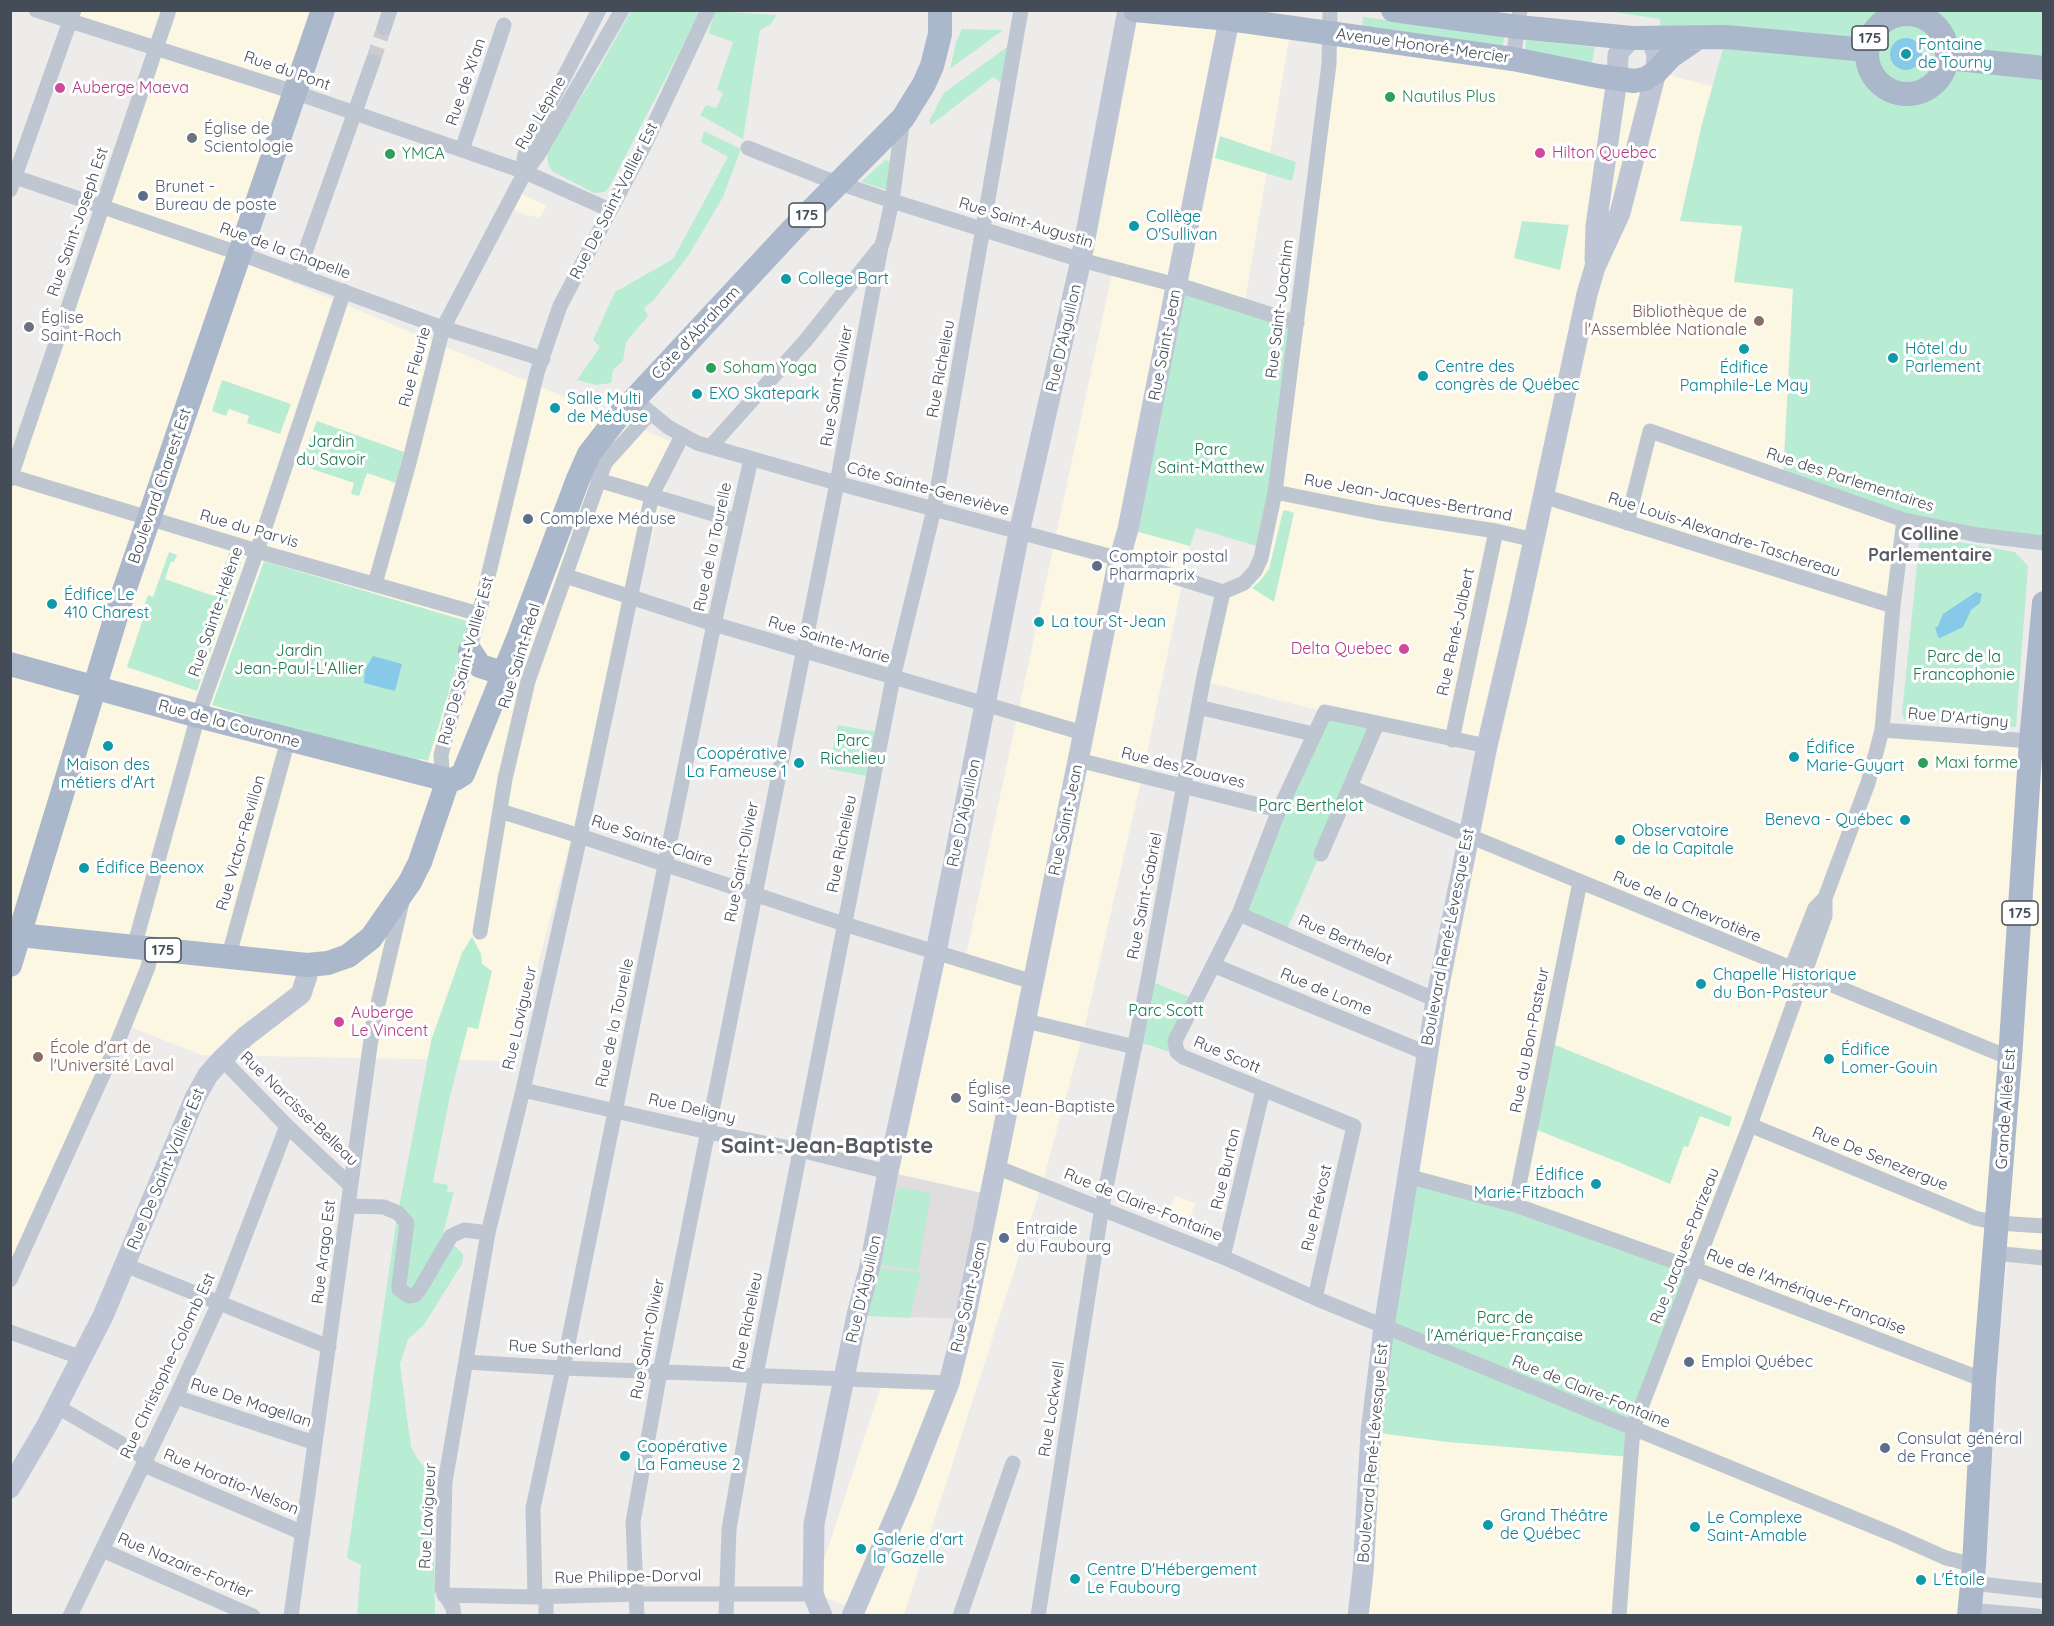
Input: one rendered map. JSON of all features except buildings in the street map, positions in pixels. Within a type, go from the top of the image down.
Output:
[{"type":"main road","name":"Boulevard Charest Est","points":[[10,965],[15,934],[122,597],[323,10]]},
{"type":"main road","name":"Côte d'Abraham","points":[[448,780],[463,774],[468,765],[583,466],[597,441],[642,406],[838,183],[903,118],[932,66],[940,34],[940,10]]},
{"type":"main road","name":"Rue D'Aiguillon","points":[[822,1616],[813,1594],[814,1524],[936,952],[1019,533],[1082,260],[1128,10]]},
{"type":"main road","name":"Avenue Honoré-Mercier","points":[[1135,10],[1330,22],[1634,81],[1645,79],[1656,72],[1671,56],[1695,39]]},
{"type":"main road","name":"Avenue Honoré-Mercier","points":[[1393,10],[1519,19],[1642,39],[1726,37],[1867,50]]},
{"type":"main road","name":"175","points":[[1909,13],[1932,21],[1947,44],[1948,58],[1944,70],[1933,84],[1917,93],[1905,94],[1892,91],[1877,80],[1868,63],[1867,50],[1870,39],[1884,21],[1894,15],[1909,13]]},
{"type":"main road","name":"Rue Saint-Jean","points":[[852,1616],[905,1494],[949,1383],[965,1319],[1117,568],[1128,529],[1230,15]]},
{"type":"main road","name":"Boulevard René-Lévesque Est","points":[[1358,1616],[1363,1573],[1371,1432],[1384,1327],[1426,1053],[1486,746],[1594,267],[1597,217],[1617,79],[1618,56],[1621,49],[1642,39],[1657,54],[1656,72],[1620,213],[1594,267]]},
{"type":"main road","points":[[1948,58],[2043,68]]},
{"type":"main road","name":"Grande Allée Est","points":[[1969,1613],[1984,1380],[2037,742],[2043,603]]},
{"type":"main road","points":[[470,651],[480,666],[496,671],[505,669]]},
{"type":"main road","name":"Rue de la Couronne","points":[[11,666],[95,686],[288,740],[448,780]]},
{"type":"main road","name":"175","points":[[15,934],[307,965],[328,963],[348,956],[371,938],[403,895],[420,862],[448,780]]},
{"type":"main road","name":"Rue De Saint-Vallier Est","points":[[10,1488],[103,1316],[195,1098],[208,1075],[246,1036],[301,994],[307,976],[307,965]]},
{"type":"street","name":"Rue du Pont","points":[[36,10],[72,16],[156,48],[294,92],[462,150],[525,172],[610,210]]},
{"type":"street","name":"Rue Saint-Joseph Est","points":[[11,478],[169,10]]},
{"type":"street","points":[[384,28],[390,10]]},
{"type":"street","name":"Rue Lépine","points":[[525,172],[526,150],[599,10]]},
{"type":"street","name":"Rue Lépine","points":[[525,172],[538,155],[622,10]]},
{"type":"street","name":"Rue De Saint-Vallier Est","points":[[448,780],[442,770],[441,755],[470,651],[537,373],[560,306],[665,103],[708,10]]},
{"type":"street","name":"Rue Richelieu","points":[[726,1616],[729,1528],[756,1375],[893,678],[934,509],[1021,10]]},
{"type":"street","points":[[13,184],[72,16]]},
{"type":"street","points":[[1513,59],[1519,19]]},
{"type":"street","name":"Rue Saint-Joachim","points":[[1224,592],[1244,583],[1255,571],[1261,558],[1275,492],[1329,64],[1330,22]]},
{"type":"street","name":"Rue de Xi'an","points":[[462,150],[504,25]]},
{"type":"street","points":[[297,275],[373,61]]},
{"type":"street","name":"Rue Saint-Olivier","points":[[637,1616],[633,1522],[660,1372],[837,483],[881,247],[892,201],[903,118]]},
{"type":"street","name":"Rue Saint-Augustin","points":[[748,148],[892,201],[1297,323]]},
{"type":"street","name":"Rue Fleurie","points":[[375,584],[443,328],[525,172]]},
{"type":"street","name":"Rue de la Chapelle","points":[[13,184],[102,207],[241,254],[443,328],[543,359]]},
{"type":"street","points":[[711,446],[806,340],[881,247]]},
{"type":"street","name":"Rue Sainte-Hélène","points":[[10,1280],[116,1046],[148,967],[143,948],[198,716],[257,551],[344,291]]},
{"type":"street","name":"Côte Sainte-Geneviève","points":[[642,406],[682,436],[751,459],[1120,560],[1224,592]]},
{"type":"street","name":"Rue Saint-Réal","points":[[480,932],[500,811],[528,681],[605,463],[642,406]]},
{"type":"street","name":"Rue des Parlementaires","points":[[1627,523],[1650,431],[1904,520],[1978,536],[2043,543]]},
{"type":"street","name":"Rue Lavigueur","points":[[454,1616],[453,1608],[442,1588],[445,1482],[488,1233],[523,1090],[580,836],[652,495],[682,436]]},
{"type":"street","name":"Rue de la Tourelle","points":[[546,1616],[540,1597],[533,1508],[714,624],[751,459]]},
{"type":"street","name":"Rue du Parvis","points":[[11,478],[479,614]]},
{"type":"street","points":[[598,480],[737,520]]},
{"type":"street","name":"Rue Jean-Jacques-Bertrand","points":[[1275,492],[1379,513],[1496,531],[1534,540]]},
{"type":"street","name":"Rue Louis-Alexandre-Taschereau","points":[[1543,496],[1893,606]]},
{"type":"street","name":"Rue Jacques-Parizeau","points":[[1619,1616],[1633,1428],[1750,1125],[1797,972],[1825,916],[1825,898],[1868,783],[1882,730],[1893,606],[1904,520]]},
{"type":"street","name":"Rue René-Jalbert","points":[[1452,740],[1496,531]]},
{"type":"street","name":"Rue Sainte-Marie","points":[[566,576],[714,624],[1083,733]]},
{"type":"street","name":"Rue Saint-Gabriel","points":[[1102,1208],[1135,1047],[1198,707],[1224,592]]},
{"type":"street","points":[[1198,707],[1313,734]]},
{"type":"street","points":[[1213,965],[1239,914],[1279,810],[1325,712],[1486,746]]},
{"type":"street","points":[[1321,854],[1377,724]]},
{"type":"street","name":"Rue D'Artigny","points":[[1882,730],[2037,742]]},
{"type":"street","name":"Rue Victor-Revillon","points":[[229,955],[288,740]]},
{"type":"street","name":"Rue des Zouaves","points":[[1078,760],[1279,810]]},
{"type":"street","name":"Rue de la Chevrotière","points":[[1350,787],[2010,1058]]},
{"type":"street","name":"Rue Sainte-Claire","points":[[500,811],[844,924],[1033,982]]},
{"type":"street","name":"Rue du Bon-Pasteur","points":[[1515,1205],[1580,882]]},
{"type":"street","name":"Rue Arago Est","points":[[291,1616],[373,1024],[403,895]]},
{"type":"street","name":"Rue Berthelot","points":[[1239,914],[1436,1000]]},
{"type":"street","name":"Rue de Lome","points":[[1213,965],[1426,1053]]},
{"type":"street","name":"Rue Scott","points":[[1213,965],[1175,1041],[1177,1052],[1183,1057],[1354,1126]]},
{"type":"street","points":[[1026,1022],[1135,1047]]},
{"type":"street","name":"Rue Narcisse-Belleau","points":[[222,1059],[287,1126],[350,1185]]},
{"type":"street","name":"Rue Deligny","points":[[523,1090],[708,1132],[800,1150],[888,1172]]},
{"type":"street","name":"Rue Burton","points":[[1223,1257],[1263,1090]]},
{"type":"street","name":"Rue De Senezergue","points":[[1750,1125],[1976,1218],[2043,1226]]},
{"type":"street","name":"Rue Christophe-Colomb Est","points":[[70,1616],[219,1303],[287,1126]]},
{"type":"street","name":"Rue Prévost","points":[[1315,1298],[1354,1126]]},
{"type":"street","name":"Rue de Claire-Fontaine","points":[[996,1167],[1223,1257],[1384,1327],[1892,1534],[1946,1558],[1972,1574],[2043,1591]]},
{"type":"street","name":"Rue de l'Amérique-Française","points":[[1407,1176],[1515,1205],[1695,1269],[1984,1380]]},
{"type":"street","points":[[349,1206],[384,1207],[398,1213],[407,1222],[399,1289],[409,1296],[415,1295],[420,1289],[451,1236],[464,1230],[488,1233]]},
{"type":"street","name":"Rue Lockwell","points":[[1038,1616],[1102,1208]]},
{"type":"street","points":[[1994,1253],[2043,1258]]},
{"type":"street","points":[[125,1265],[329,1347]]},
{"type":"street","points":[[10,1332],[82,1358]]},
{"type":"street","name":"Rue Sutherland","points":[[466,1362],[949,1383]]},
{"type":"street","name":"Rue De Magellan","points":[[176,1397],[315,1443]]},
{"type":"street","name":"Rue Horatio-Nelson","points":[[56,1406],[139,1454],[151,1468],[303,1533]]},
{"type":"street","points":[[960,1616],[1013,1463]]},
{"type":"street","name":"Rue Nazaire-Fortier","points":[[102,1550],[254,1616]]},
{"type":"street","name":"Rue Philippe-Dorval","points":[[444,1595],[540,1597],[726,1593],[813,1594]]},
{"type":"street","points":[[1969,1613],[2037,1616]]},
{"type":"shaded area","points":[[73,10],[322,11],[239,260],[677,444],[512,1061],[202,1055],[125,1025],[11,1280],[11,476],[156,48],[70,21]]},
{"type":"shaded area","points":[[1128,11],[1291,28],[1244,307],[1128,529],[1190,546],[1142,777],[1083,1034],[1042,1184],[904,1615],[873,1615],[813,1594],[883,1380],[949,1383],[991,1195],[888,1172],[936,952],[965,960],[1113,269],[1081,260]]},
{"type":"shaded area","points":[[1329,33],[1656,72],[1712,86],[1680,220],[1742,226],[1793,289],[1783,478],[1904,520],[1882,730],[2043,742],[2043,1264],[2007,1262],[1969,1615],[1356,1615],[1371,1432],[1448,1442],[1631,1457],[1407,1176],[1486,746],[1325,712],[1203,681],[1223,592],[1255,571]]},
{"type":"shaded area","points":[[522,194],[547,206],[539,218],[514,210]]},
{"type":"shaded area","points":[[888,1172],[991,1195],[965,1319],[857,1315]]},
{"type":"shaded area","points":[[1175,1196],[1195,1203],[1186,1230],[1164,1221]]},
{"type":"green space","points":[[631,11],[699,11],[610,186],[605,192],[594,193],[552,171],[548,164],[547,152],[598,70]]},
{"type":"green space","points":[[715,11],[777,15],[771,24],[760,30],[743,139],[700,115],[706,105],[716,108],[723,94],[717,89],[733,42],[708,33]]},
{"type":"green space","points":[[1607,11],[2043,11],[2043,543],[1904,520],[1783,478],[1793,289],[1734,282],[1742,226],[1680,221],[1702,124],[1726,38],[1660,33],[1660,19]]},
{"type":"green space","points":[[1363,17],[1504,35],[1503,46],[1362,26]]},
{"type":"green space","points":[[962,29],[1003,30],[950,69],[956,42]]},
{"type":"green space","points":[[1526,40],[1595,47],[1592,63],[1525,52]]},
{"type":"green space","points":[[1007,47],[1003,84],[993,77],[931,125],[929,121],[944,93]]},
{"type":"green space","points":[[704,131],[741,149],[723,197],[688,256],[653,301],[644,308],[648,316],[626,342],[623,361],[613,370],[611,383],[596,385],[577,380],[600,347],[593,340],[615,292],[673,259],[728,157],[701,142]]},
{"type":"green space","points":[[1220,136],[1296,162],[1292,181],[1215,158]]},
{"type":"green space","points":[[885,160],[889,161],[890,165],[887,190],[861,182]]},
{"type":"green space","points":[[1522,221],[1569,225],[1560,270],[1514,258]]},
{"type":"green space","name":"Parc Saint-Matthew","points":[[1176,285],[1297,323],[1263,548],[1196,528],[1190,546],[1128,529]]},
{"type":"green space","points":[[222,380],[291,404],[280,434],[247,423],[249,416],[229,409],[226,416],[212,411]]},
{"type":"green space","name":"Jardin du Savoir","points":[[317,421],[404,452],[396,483],[367,473],[359,496],[351,494],[354,483],[300,465]]},
{"type":"green space","points":[[1285,510],[1294,513],[1274,602],[1252,588],[1269,569]]},
{"type":"green space","name":"Parc de la Francophonie","points":[[1920,535],[2015,552],[2028,566],[2016,727],[1905,720],[1902,713]]},
{"type":"green space","points":[[169,552],[177,555],[174,562],[171,561],[165,579],[214,596],[229,553],[243,557],[197,691],[127,667],[145,613],[142,611],[148,595],[153,597]]},
{"type":"green space","name":"Jardin Jean-Paul-L'Allier","points":[[264,561],[470,622],[428,761],[421,759],[405,763],[212,705]]},
{"type":"green space","name":"Parc Berthelot","points":[[1325,712],[1377,724],[1285,934],[1239,914]]},
{"type":"green space","name":"Parc Richelieu","points":[[838,725],[877,732],[868,776],[829,769]]},
{"type":"green space","points":[[472,937],[481,954],[482,964],[492,971],[478,1029],[468,1027],[450,1096],[433,1182],[448,1185],[447,1192],[454,1192],[443,1233],[463,1254],[462,1264],[423,1326],[408,1339],[400,1364],[411,1447],[419,1461],[433,1475],[435,1615],[357,1615],[361,1565],[347,1558],[396,1223],[431,1041],[462,953]]},
{"type":"green space","name":"Parc Scott","points":[[1150,981],[1197,1000],[1172,1053],[1142,1044]]},
{"type":"green space","points":[[1548,1042],[1732,1117],[1729,1127],[1700,1116],[1688,1147],[1684,1146],[1670,1184],[1537,1130]]},
{"type":"green space","name":"Parc de l'Amérique-Française","points":[[1407,1176],[1695,1269],[1631,1457],[1448,1442],[1371,1432]]},
{"type":"green space","points":[[898,1187],[931,1193],[918,1270],[880,1265]]},
{"type":"green space","points":[[878,1268],[921,1272],[910,1318],[868,1316]]},
{"type":"water","name":"Fontaine de Tourny","points":[[1906,38],[1917,43],[1922,54],[1917,65],[1906,70],[1895,65],[1890,54],[1895,43]]},
{"type":"water","points":[[1976,592],[1982,594],[1980,603],[1971,610],[1963,627],[1938,637],[1935,628],[1943,614]]},
{"type":"water","points":[[373,656],[402,664],[395,691],[364,683],[365,669]]},
{"type":"tunnel","points":[[373,61],[384,28]]},
{"type":"place","name":"Fontaine de Tourny","points":[[1906,54]]},
{"type":"place","name":"Auberge Maeva","points":[[60,88]]},
{"type":"place","name":"Nautilus Plus","points":[[1390,97]]},
{"type":"place","name":"Église de Scientologie","points":[[192,138]]},
{"type":"place","name":"Hilton Quebec","points":[[1540,153]]},
{"type":"place","name":"YMCA","points":[[390,154]]},
{"type":"place","name":"Brunet - Bureau de poste","points":[[143,196]]},
{"type":"place","name":"Collège O'Sullivan","points":[[1134,226]]},
{"type":"place","name":"College Bart","points":[[786,279]]},
{"type":"place","name":"Bibliothèque de l'Assemblée Nationale","points":[[1759,321]]},
{"type":"place","name":"Église Saint-Roch","points":[[29,327]]},
{"type":"place","name":"Édifice Pamphile-Le May","points":[[1744,349]]},
{"type":"place","name":"Hôtel du Parlement","points":[[1893,358]]},
{"type":"place","name":"Soham Yoga","points":[[711,368]]},
{"type":"place","name":"Centre des congrès de Québec","points":[[1423,376]]},
{"type":"place","name":"EXO Skatepark","points":[[697,394]]},
{"type":"place","name":"Salle Multi de Méduse","points":[[555,408]]},
{"type":"place","name":"Complexe Méduse","points":[[528,519]]},
{"type":"place","name":"Comptoir postal Pharmaprix","points":[[1097,566]]},
{"type":"place","name":"Édifice Le 410 Charest","points":[[52,604]]},
{"type":"place","name":"La tour St-Jean","points":[[1039,622]]},
{"type":"place","name":"Delta Quebec","points":[[1404,649]]},
{"type":"place","name":"Maison des métiers d'Art","points":[[108,746]]},
{"type":"place","name":"Édifice Marie-Guyart","points":[[1794,757]]},
{"type":"place","name":"Coopérative La Fameuse 1","points":[[799,763]]},
{"type":"place","name":"Maxi forme","points":[[1923,763]]},
{"type":"place","name":"Beneva - Québec","points":[[1905,820]]},
{"type":"place","name":"Observatoire de la Capitale","points":[[1620,840]]},
{"type":"place","name":"Édifice Beenox","points":[[84,868]]},
{"type":"place","name":"Chapelle Historique du Bon-Pasteur","points":[[1701,984]]},
{"type":"place","name":"Auberge Le Vincent","points":[[339,1022]]},
{"type":"place","name":"École d'art de l'Université Laval","points":[[38,1057]]},
{"type":"place","name":"Édifice Lomer-Gouin","points":[[1829,1059]]},
{"type":"place","name":"Église Saint-Jean-Baptiste","points":[[956,1098]]},
{"type":"place","name":"Édifice Marie-Fitzbach","points":[[1596,1184]]},
{"type":"place","name":"Entraide du Faubourg","points":[[1004,1238]]},
{"type":"place","name":"Emploi Québec","points":[[1689,1362]]},
{"type":"place","name":"Consulat général de France","points":[[1885,1448]]},
{"type":"place","name":"Coopérative La Fameuse 2","points":[[625,1456]]},
{"type":"place","name":"Grand Théâtre de Québec","points":[[1488,1525]]},
{"type":"place","name":"Le Complexe Saint-Amable","points":[[1695,1527]]},
{"type":"place","name":"Galerie d'art la Gazelle","points":[[861,1549]]},
{"type":"place","name":"Centre D'Hébergement Le Faubourg","points":[[1075,1579]]},
{"type":"place","name":"L'Étoile","points":[[1921,1580]]},
{"type":"district","name":"Colline Parlementaire","points":[[1930,545]]},
{"type":"district","name":"Saint-Jean-Baptiste","points":[[827,1146]]}]
